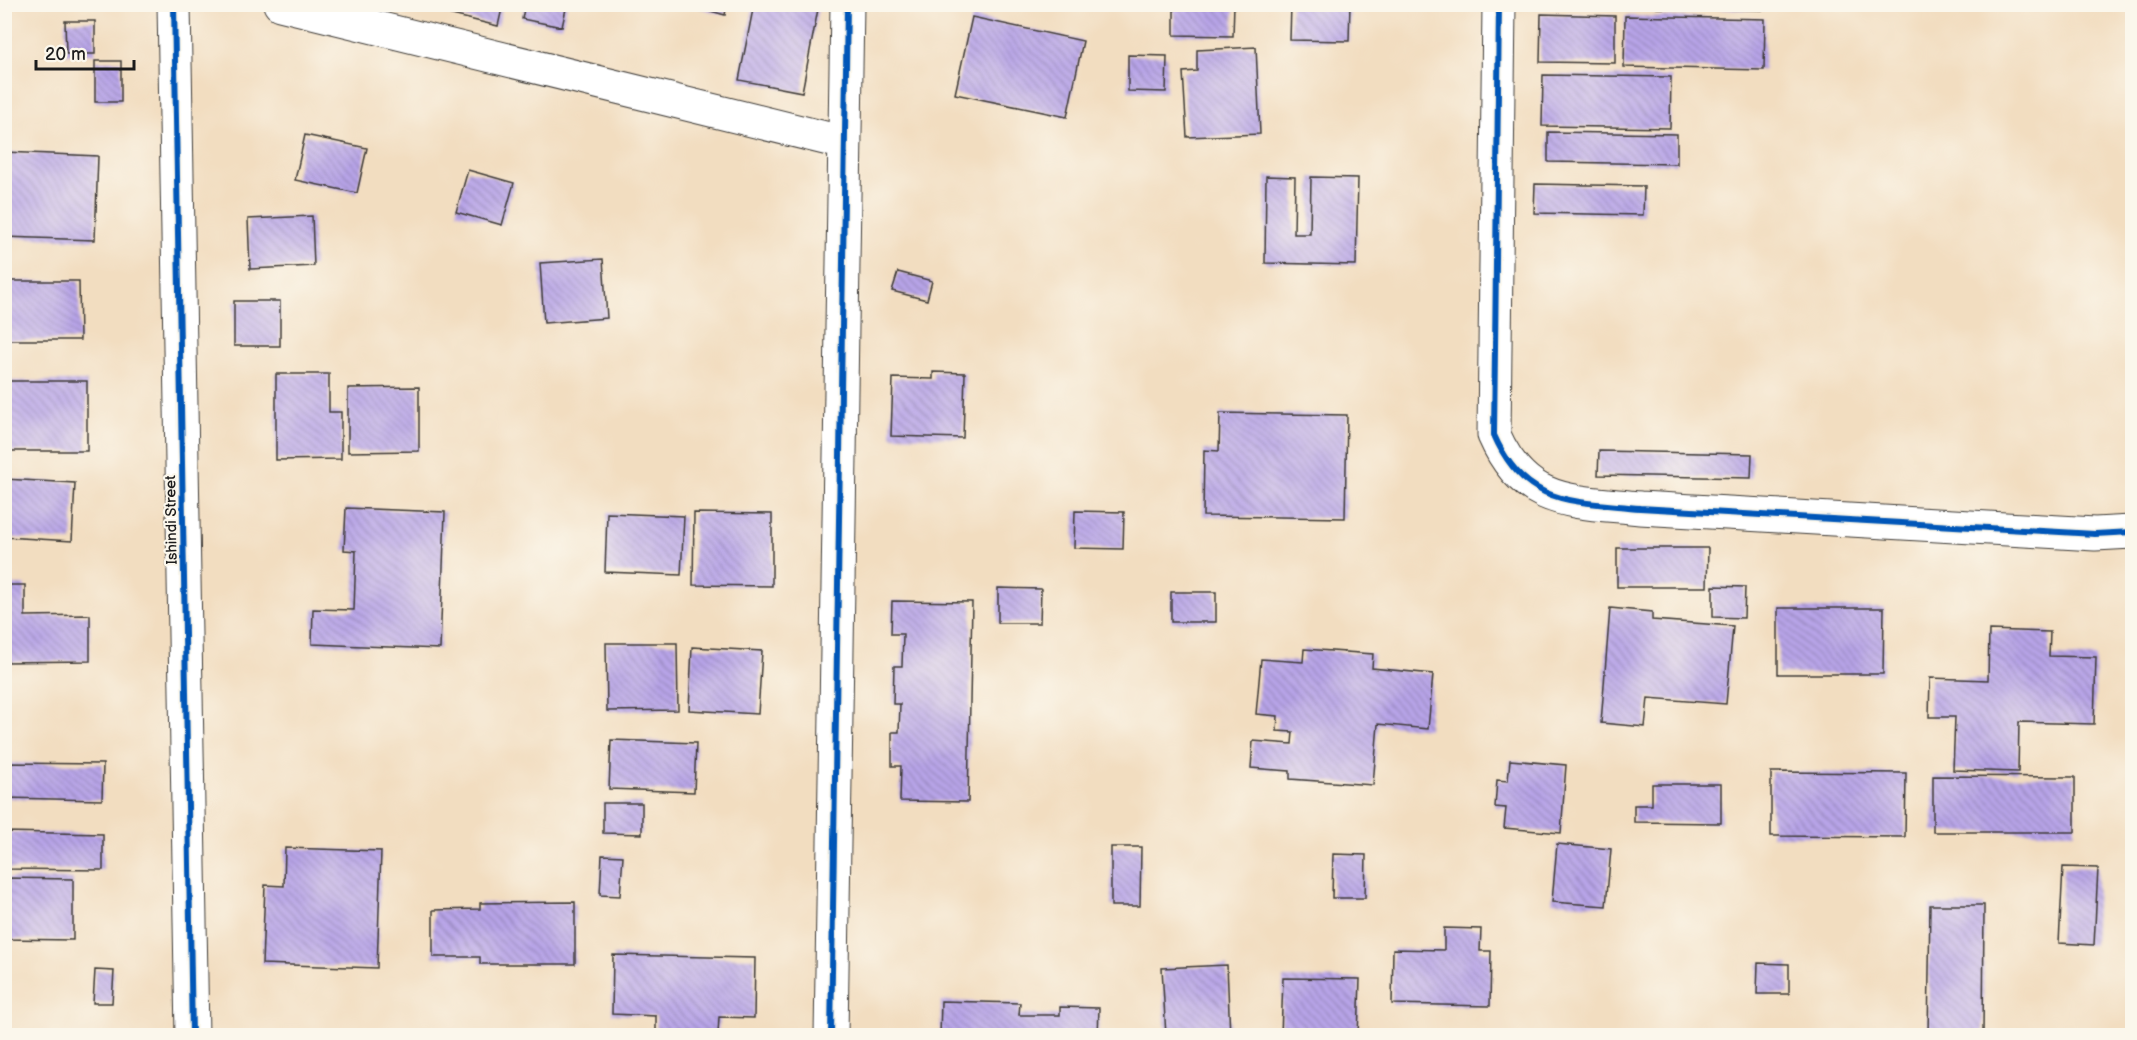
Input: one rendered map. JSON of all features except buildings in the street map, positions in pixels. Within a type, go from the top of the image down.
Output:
[{"type":"street","name":"Ishindi Street","points":[[174,4],[192,1035]]},
{"type":"street","points":[[280,4],[844,143]]},
{"type":"street","points":[[831,1035],[847,4]]},
{"type":"street","points":[[1499,4],[1494,435],[1503,456],[1522,479],[1544,493],[1566,499],[1640,508],[2095,534],[2133,532]]},
{"type":"cycle path","points":[[174,4],[192,1036]]},
{"type":"cycle path","points":[[831,1036],[847,4]]},
{"type":"cycle path","points":[[1499,4],[1494,435],[1506,458],[1520,475],[1553,496],[1593,504],[2095,534],[2132,532]]}]
